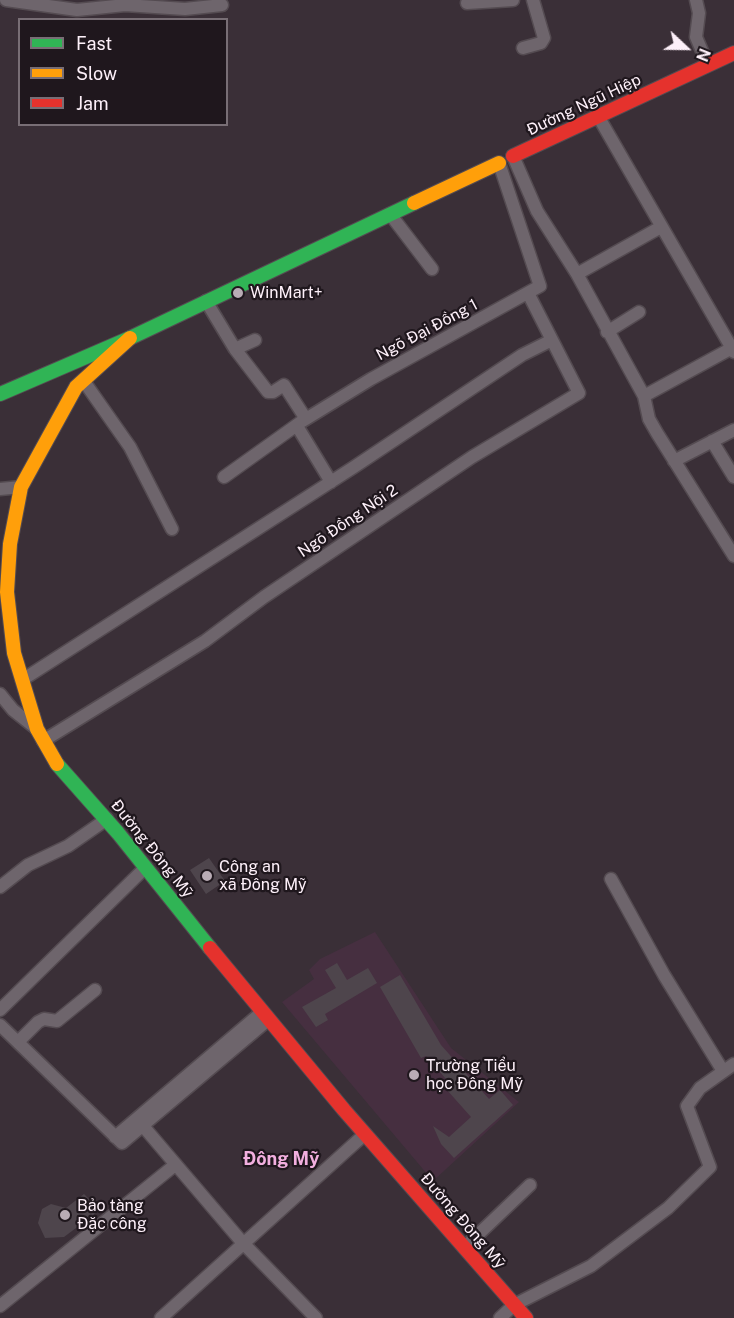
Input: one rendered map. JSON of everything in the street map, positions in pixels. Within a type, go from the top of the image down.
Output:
[{"type":"street","points":[[6,0],[77,10],[124,5],[185,9],[222,5]]},
{"type":"street","points":[[467,3],[513,0]]},
{"type":"street","points":[[523,48],[541,43],[544,38],[533,0]]},
{"type":"street","points":[[696,0],[699,13],[696,37],[708,65]]},
{"type":"street","name":"Đường Ngũ Hiệp","points":[[513,156],[734,53]]},
{"type":"street","points":[[598,116],[733,350],[644,396]]},
{"type":"street","points":[[513,156],[537,211],[577,274],[644,396],[649,419],[734,556]]},
{"type":"street","points":[[0,394],[130,338],[499,163],[540,286],[528,293]]},
{"type":"street","points":[[390,214],[432,269]]},
{"type":"street","points":[[577,274],[661,226]]},
{"type":"street","name":"Ngõ Đồng Nội 2","points":[[40,735],[205,641],[264,597],[472,457],[579,393],[528,293]]},
{"type":"street","name":"Ngõ Đại Đồng 1","points":[[224,477],[301,422],[423,349],[528,293]]},
{"type":"street","points":[[206,301],[235,349],[268,392],[273,392],[284,385],[331,482]]},
{"type":"street","points":[[607,332],[639,312]]},
{"type":"street","name":"Đường Đông Mỹ","points":[[130,338],[75,387],[21,487],[10,544],[7,592],[14,653],[40,735],[50,755],[107,819],[265,1016],[526,1318]]},
{"type":"street","points":[[235,349],[255,340]]},
{"type":"street","points":[[22,680],[331,482],[522,355],[552,340]]},
{"type":"street","points":[[83,380],[130,447],[172,529]]},
{"type":"street","points":[[674,461],[734,430]]},
{"type":"street","points":[[712,441],[734,477]]},
{"type":"street","points":[[0,489],[21,487]]},
{"type":"street","points":[[0,694],[13,710],[40,735]]},
{"type":"street","points":[[0,887],[28,865],[68,846],[107,819]]},
{"type":"street","points":[[0,1010],[146,867]]},
{"type":"street","points":[[500,1318],[514,1305],[591,1266],[668,1208],[710,1167],[687,1106],[700,1088],[729,1068],[659,965],[611,879]]},
{"type":"street","points":[[18,1042],[38,1022],[44,1019],[57,1021],[95,990]]},
{"type":"street","points":[[0,1024],[122,1143],[265,1016]]},
{"type":"street","points":[[115,1137],[265,1016]]},
{"type":"street","points":[[143,1126],[242,1242],[316,1318]]},
{"type":"street","points":[[161,1318],[242,1242],[365,1134]]},
{"type":"street","points":[[0,1306],[176,1165]]},
{"type":"street","points":[[465,1247],[530,1185]]},
{"type":"shaded area","name":"Trường Tiểu học Đông Mỹ","points":[[375,932],[451,1048],[519,1102],[433,1181],[282,1002],[314,979],[309,970],[320,959]]},
{"type":"building","name":"Công an xã Đông Mỹ","points":[[209,858],[225,881],[206,894],[190,870]]},
{"type":"building","points":[[337,963],[347,980],[368,968],[377,983],[325,1014],[328,1020],[316,1027],[302,1007],[336,988],[325,970]]},
{"type":"building","points":[[400,975],[441,1045],[489,1099],[500,1090],[513,1105],[454,1158],[441,1144],[433,1126],[449,1137],[471,1117],[447,1090],[452,1086],[426,1056],[421,1058],[380,987]]},
{"type":"building","name":"Bảo tàng Đặc công","points":[[84,1194],[100,1210],[64,1237],[45,1238],[38,1223],[42,1209],[51,1204],[66,1208]]},
{"type":"traffic: fast","points":[[0,394],[130,338],[414,203]]},
{"type":"traffic: fast","points":[[57,764],[118,833],[210,948]]},
{"type":"traffic: slow","points":[[414,203],[499,163]]},
{"type":"traffic: slow","points":[[57,764],[37,729],[14,653],[7,592],[10,544],[21,487],[76,387],[130,338]]},
{"type":"traffic: jam","points":[[513,156],[734,53]]},
{"type":"traffic: jam","points":[[210,948],[344,1110],[526,1318]]},
{"type":"place","name":"WinMart+","points":[[238,293]]},
{"type":"place","name":"Công an xã Đông Mỹ","points":[[207,876]]},
{"type":"place","name":"Trường Tiểu học Đông Mỹ","points":[[414,1075]]},
{"type":"place","name":"Bảo tàng Đặc công","points":[[65,1215]]},
{"type":"district","name":"Đông Mỹ","points":[[281,1159]]}]
